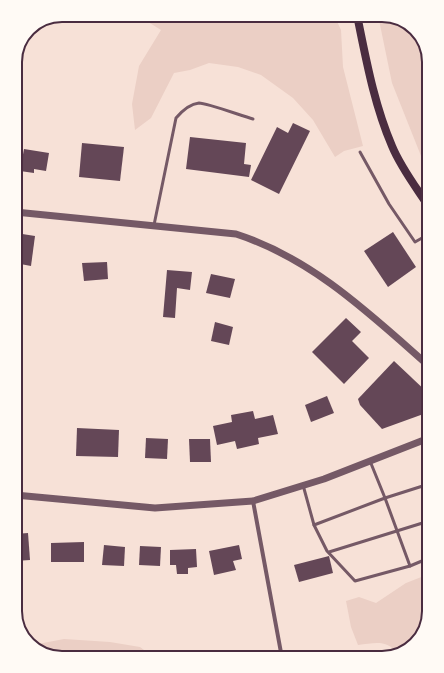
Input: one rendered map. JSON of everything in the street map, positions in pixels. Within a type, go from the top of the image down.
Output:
[{"type":"main road","points":[[359,22],[370,77],[379,112],[392,147],[422,196]]},
{"type":"street","points":[[22,213],[236,234],[260,242],[294,258],[332,284],[362,307],[422,360]]},
{"type":"street","points":[[22,496],[155,508],[253,501],[303,485],[422,441]]},
{"type":"street","points":[[253,501],[281,651]]},
{"type":"lane","points":[[154,225],[176,118],[181,112],[189,106],[199,103],[253,119]]},
{"type":"lane","points":[[360,152],[389,204],[415,242],[422,238]]},
{"type":"lane","points":[[370,461],[410,566]]},
{"type":"lane","points":[[303,485],[314,525],[329,552],[355,581],[410,566],[422,561]]},
{"type":"lane","points":[[314,525],[385,498],[422,486]]},
{"type":"lane","points":[[329,552],[422,523]]},
{"type":"shaded area","points":[[148,22],[337,22],[341,30],[343,67],[363,146],[344,151],[335,157],[313,120],[293,98],[261,75],[238,67],[209,63],[190,70],[174,73],[151,118],[135,130],[132,104],[139,66],[161,30]]},
{"type":"shaded area","points":[[379,22],[400,26],[414,38],[421,52],[422,158],[392,83]]},
{"type":"shaded area","points":[[422,577],[422,616],[417,631],[414,635],[402,646],[394,649],[390,646],[380,643],[358,645],[351,627],[346,601],[359,597],[376,603],[406,583]]},
{"type":"shaded area","points":[[64,639],[110,642],[140,647],[145,651],[59,651],[49,649],[39,644]]},
{"type":"building","points":[[293,123],[310,131],[279,194],[251,180],[277,127],[288,133]]},
{"type":"building","points":[[190,137],[246,143],[244,164],[251,165],[249,177],[186,169]]},
{"type":"building","points":[[82,143],[124,147],[120,181],[79,177]]},
{"type":"building","points":[[24,149],[49,153],[46,171],[34,169],[34,173],[22,171]]},
{"type":"building","points":[[393,232],[416,267],[388,287],[364,251]]},
{"type":"building","points":[[22,234],[35,236],[31,266],[22,264]]},
{"type":"building","points":[[107,262],[108,279],[84,281],[82,263]]},
{"type":"building","points":[[167,270],[192,272],[190,290],[177,288],[175,318],[163,317]]},
{"type":"building","points":[[211,274],[235,279],[230,298],[206,293]]},
{"type":"building","points":[[346,318],[361,332],[352,341],[369,358],[344,384],[312,352]]},
{"type":"building","points":[[215,322],[233,327],[229,345],[211,341]]},
{"type":"building","points":[[394,361],[422,387],[422,415],[382,429],[360,405],[358,399]]},
{"type":"building","points":[[327,396],[334,413],[311,422],[305,405]]},
{"type":"building","points":[[253,411],[255,419],[273,415],[278,434],[258,438],[259,444],[237,449],[235,441],[217,445],[213,426],[232,422],[231,415]]},
{"type":"building","points":[[77,428],[119,430],[118,457],[76,456]]},
{"type":"building","points":[[146,438],[168,439],[167,459],[145,458]]},
{"type":"building","points":[[189,439],[210,439],[211,462],[190,462]]},
{"type":"building","points":[[22,533],[28,533],[30,560],[22,561]]},
{"type":"building","points":[[84,542],[84,562],[51,562],[51,543]]},
{"type":"building","points":[[104,545],[125,547],[124,566],[102,565]]},
{"type":"building","points":[[239,545],[242,559],[233,561],[236,570],[214,575],[209,551]]},
{"type":"building","points":[[140,546],[161,547],[160,566],[139,565]]},
{"type":"building","points":[[196,549],[197,567],[188,568],[188,574],[177,574],[176,565],[170,565],[170,550]]},
{"type":"building","points":[[329,556],[333,573],[299,582],[294,565]]}]
